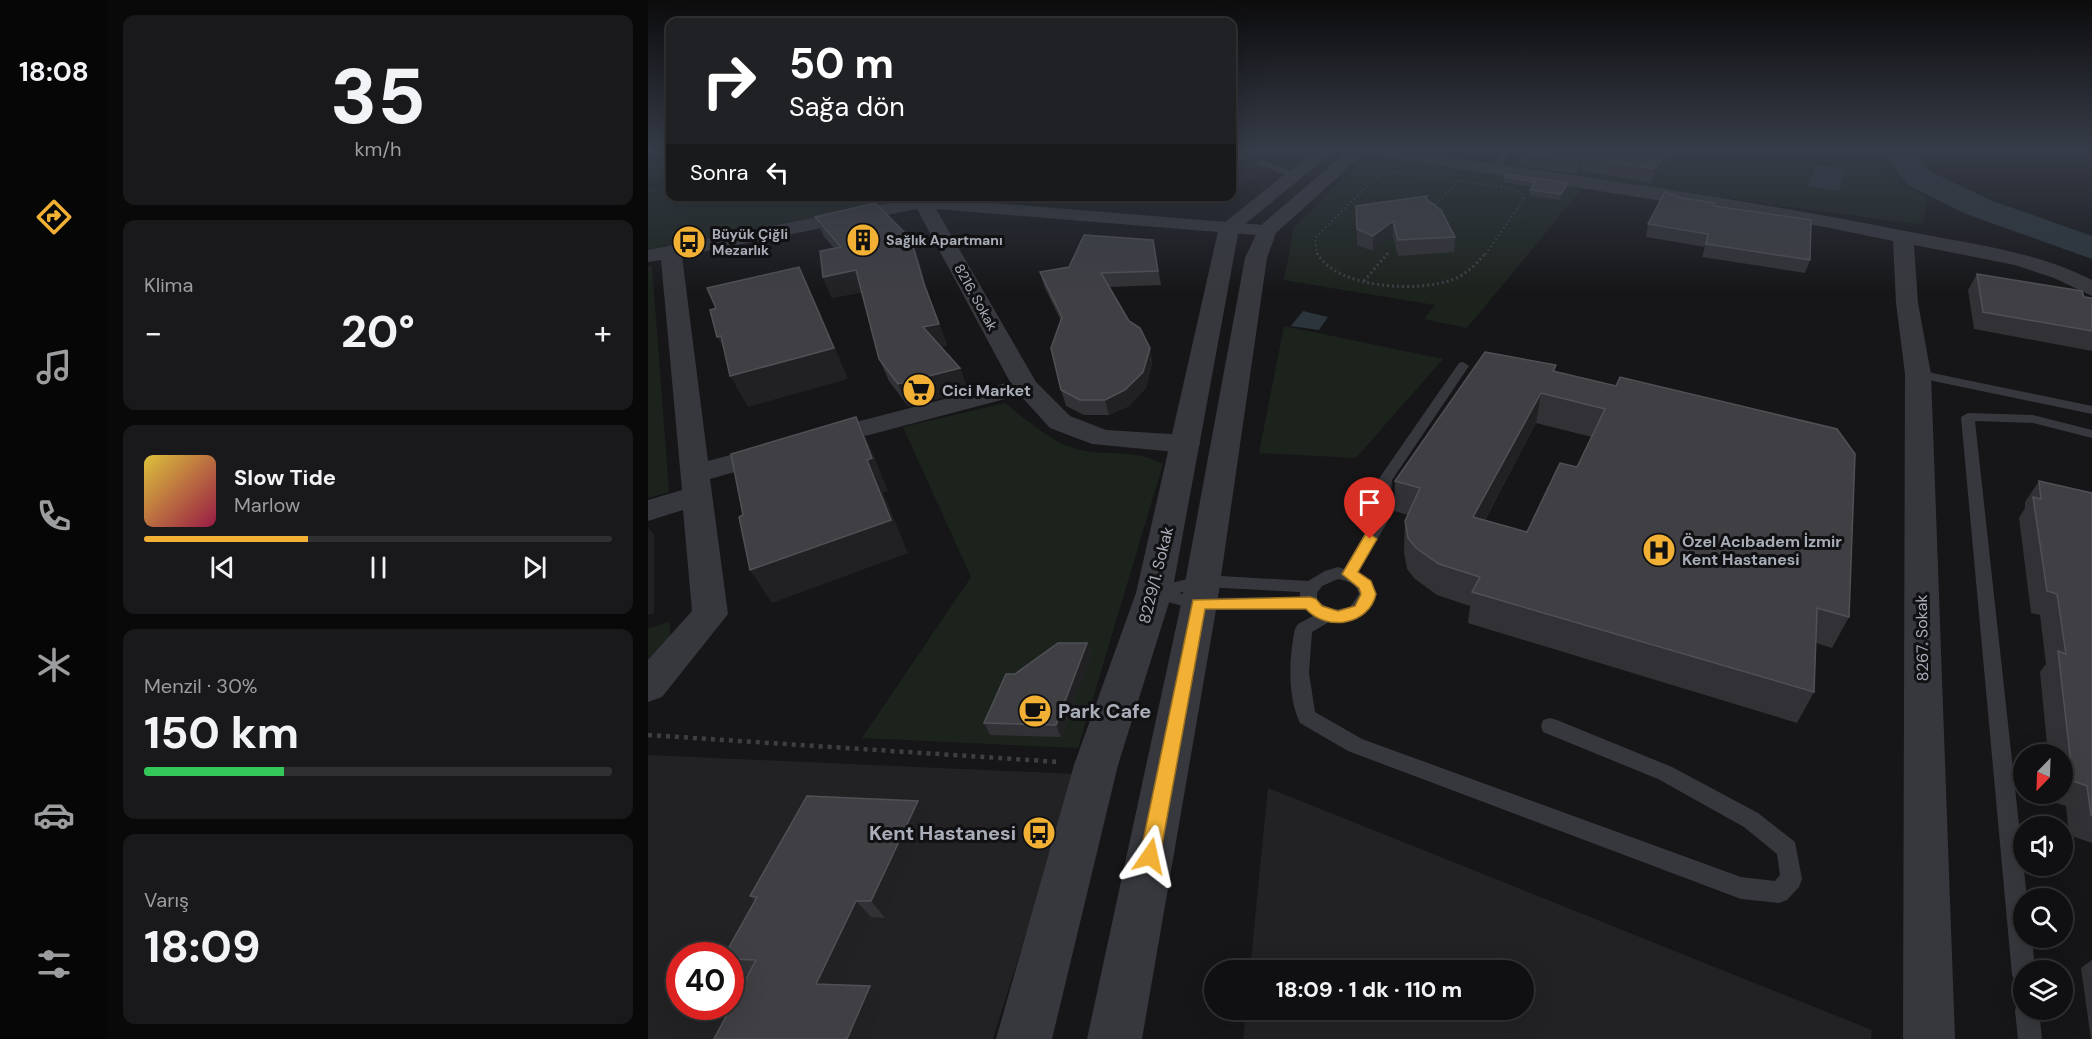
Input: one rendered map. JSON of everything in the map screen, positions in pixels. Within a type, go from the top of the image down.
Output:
[{"type":"street","points":[[1229,227],[1268,196]]},
{"type":"street","points":[[1114,1039],[1201,592],[1256,258],[1267,230],[1305,196]]},
{"type":"street","points":[[1667,196],[1826,221],[2019,260],[2062,273],[2092,289]]},
{"type":"street","points":[[648,686],[710,614],[697,485],[660,254],[911,201]]},
{"type":"street","name":"8216. Sokak","points":[[921,201],[1025,386],[1060,422],[1102,438],[1186,444]]},
{"type":"street","points":[[942,201],[1267,230]]},
{"type":"street","name":"8229/1. Sokak","points":[[1024,1039],[1096,765],[1154,592],[1229,227]]},
{"type":"street","name":"8267. Sokak","points":[[1902,238],[1918,374],[1929,1039]]},
{"type":"street","points":[[648,510],[697,485],[1025,386]]},
{"type":"lane","points":[[1349,574],[1380,521],[1385,480],[1463,366]]},
{"type":"lane","points":[[1918,374],[2092,410]]},
{"type":"lane","points":[[2022,960],[1968,417],[2033,419],[2092,434]]},
{"type":"lane","points":[[1154,592],[1201,592],[1316,602],[1338,617],[1360,610],[1366,602],[1368,594],[1366,585],[1349,574],[1327,574],[1316,602],[1304,629],[1300,643],[1302,698],[1307,717],[1355,745],[1741,888],[1779,892],[1791,879],[1787,849],[1751,820],[1665,773],[1550,726]]},
{"type":"lane","points":[[1154,592],[1201,592],[1316,602]]},
{"type":"lane","points":[[2028,1020],[2030,1039]]},
{"type":"path","points":[[1357,196],[1315,238],[1313,249],[1324,266],[1336,273],[1363,281],[1395,285],[1424,285],[1454,280],[1470,270],[1524,199],[1523,196]]},
{"type":"path","points":[[1425,213],[1442,196]]},
{"type":"path","points":[[1363,281],[1389,252]]},
{"type":"path","points":[[648,735],[1096,765]]},
{"type":"shaded area","points":[[648,196],[666,196],[666,201],[888,201],[882,204],[648,250]]},
{"type":"shaded area","points":[[1325,196],[1576,196],[1467,328],[1424,319],[1435,305],[1284,280],[1294,227]]},
{"type":"shaded area","points":[[1714,196],[1926,196],[1923,225]]},
{"type":"shaded area","points":[[652,266],[669,492],[648,498],[648,267]]},
{"type":"shaded area","points":[[1303,311],[1328,317],[1319,330],[1291,326]]},
{"type":"shaded area","points":[[1284,326],[1443,359],[1356,458],[1259,453]]},
{"type":"shaded area","points":[[1005,403],[1039,429],[1067,446],[1087,451],[1141,456],[1163,464],[1078,748],[862,738],[971,577],[903,427]]},
{"type":"shaded area","points":[[670,621],[670,643],[648,667],[648,629]]},
{"type":"shaded area","points":[[648,755],[1076,774],[993,1039],[648,1039]]},
{"type":"shaded area","points":[[1268,788],[1872,1030],[1871,1039],[1243,1039],[1245,1020],[1534,1020],[1534,960],[1251,960]]},
{"type":"building","points":[[1427,196],[1425,198],[1441,210],[1455,237],[1398,240],[1393,221],[1373,236],[1357,229],[1356,206]]},
{"type":"building","points":[[1663,196],[1677,196],[1714,203],[1714,206],[1811,220],[1810,260],[1706,244],[1708,234],[1648,224]]},
{"type":"building","points":[[875,203],[911,239],[939,324],[923,327],[960,368],[898,384],[879,359],[856,270],[823,277],[820,251],[841,247],[815,217]]},
{"type":"building","points":[[1084,235],[1153,240],[1158,271],[1101,273],[1129,321],[1140,328],[1150,348],[1143,372],[1125,390],[1105,400],[1080,400],[1061,390],[1051,348],[1062,317],[1040,272],[1069,267]]},
{"type":"building","points":[[799,267],[834,348],[730,376],[721,336],[717,337],[710,310],[716,308],[707,288]]},
{"type":"building","points":[[1977,274],[2082,291],[2084,297],[2092,298],[2092,331],[1983,312]]},
{"type":"building","points":[[1485,352],[1556,365],[1553,371],[1616,386],[1620,377],[1837,429],[1855,454],[1849,617],[1817,608],[1814,692],[1472,592],[1480,577],[1439,564],[1416,548],[1408,538],[1405,521],[1420,488],[1395,481]],"holes":[[[1541,393],[1605,409],[1577,467],[1560,463],[1527,532],[1473,517]]]},
{"type":"building","points":[[856,417],[872,458],[867,460],[891,520],[750,570],[739,517],[743,515],[731,454]]},
{"type":"building","points":[[2039,481],[2092,493],[2092,815],[2087,786],[2073,781],[2073,744],[2069,744],[2058,651],[2066,654],[2057,594],[2047,591],[2033,497],[2041,499]]},
{"type":"building","points":[[1058,643],[1087,643],[1056,725],[984,723],[1006,674],[1015,674]]},
{"type":"building","points":[[807,796],[918,801],[871,901],[856,901],[816,984],[870,986],[847,1039],[714,1039],[724,1020],[744,1020],[744,983],[756,960],[744,960],[744,942],[732,942],[757,897],[750,896]]},
{"type":"waterway","points":[[1956,196],[1978,207],[2092,248]]},
{"type":"place","name":"Sağlık Apartmanı","points":[[863,240]]},
{"type":"place","name":"Büyük Çiğli Mezarlık","points":[[689,242]]},
{"type":"place","name":"Cici Market","points":[[919,390]]},
{"type":"place","name":"Özel Acıbadem İzmir Kent Hastanesi","points":[[1659,550]]},
{"type":"place","name":"Park Cafe","points":[[1035,711]]},
{"type":"place","name":"Kent Hastanesi","points":[[1039,833]]},
{"type":"route","points":[[1150,856],[1199,604],[1310,603],[1327,615],[1338,617],[1350,615],[1360,610],[1366,602],[1368,594],[1366,585],[1349,574],[1370,539]]}]
